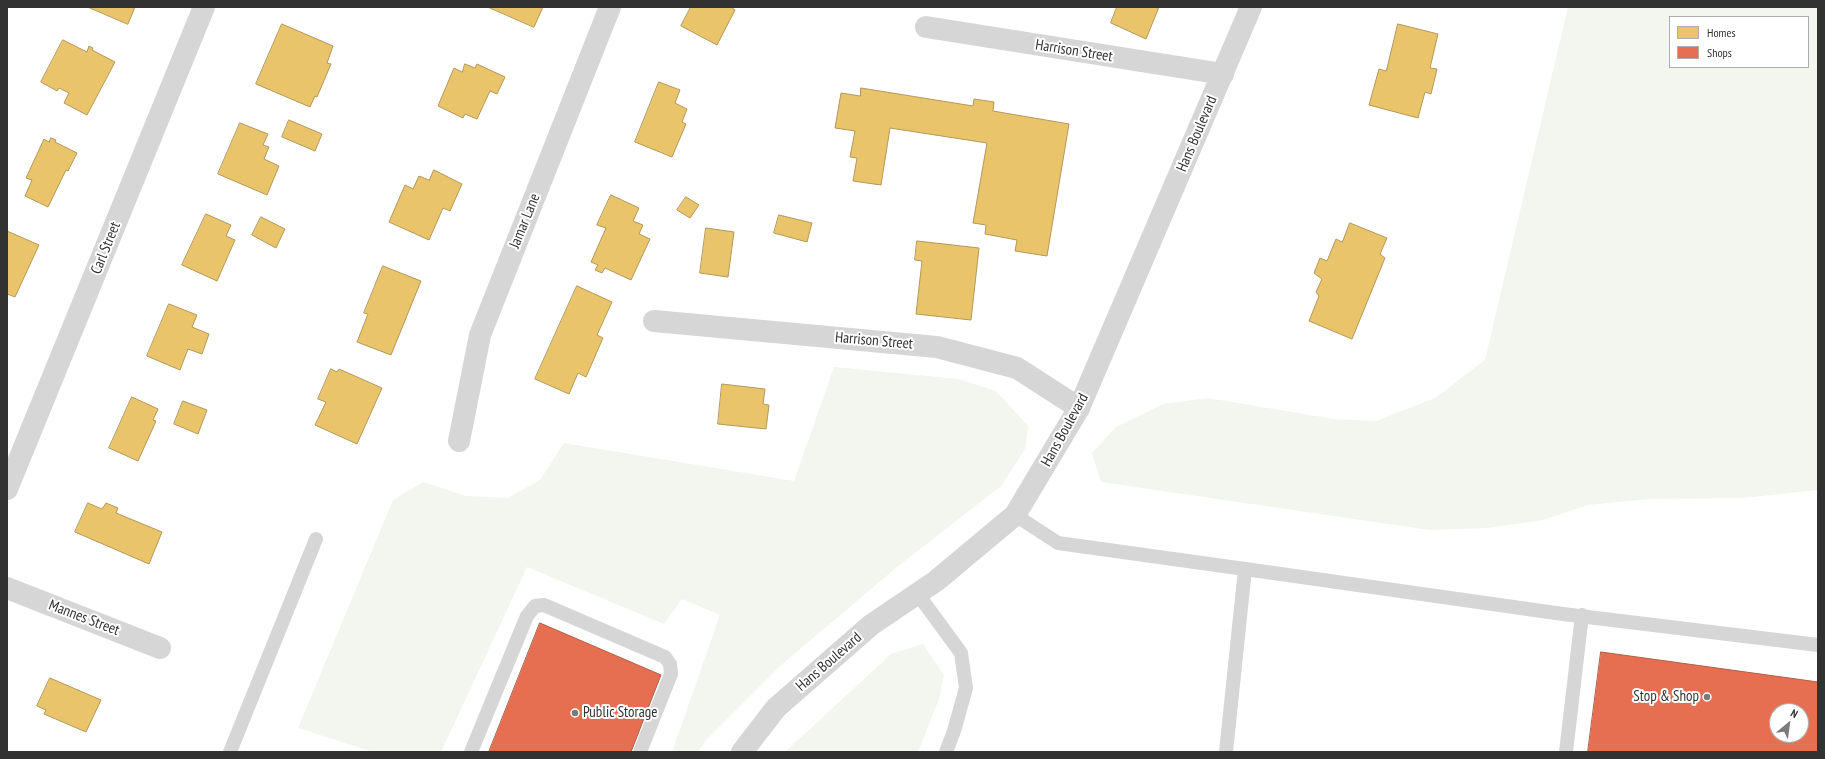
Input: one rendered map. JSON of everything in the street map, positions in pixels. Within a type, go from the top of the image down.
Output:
[{"type":"street","name":"Carl Street","points":[[7,489],[204,7]]},
{"type":"street","name":"Jamar Lane","points":[[458,441],[480,335],[610,7]]},
{"type":"street","name":"Hans Boulevard","points":[[742,752],[776,708],[872,625],[936,581],[1015,516],[1079,408],[1251,7]]},
{"type":"street","name":"Harrison Street","points":[[926,27],[1223,74]]},
{"type":"street","name":"Harrison Street","points":[[654,321],[937,347],[1017,368],[1079,408]]},
{"type":"street","name":"Mannes Street","points":[[7,588],[160,648]]},
{"type":"lane","points":[[1015,516],[1058,543],[1582,615],[1818,644]]},
{"type":"lane","points":[[230,752],[316,539]]},
{"type":"lane","points":[[1226,752],[1245,569]]},
{"type":"lane","points":[[917,594],[961,653],[966,688],[954,731],[946,752]]},
{"type":"lane","points":[[472,752],[527,616],[535,606],[544,605],[665,657],[670,664],[671,674],[640,752]]},
{"type":"lane","points":[[1566,752],[1582,615]]},
{"type":"shaded area","points":[[1568,7],[1818,7],[1818,490],[1743,498],[1650,499],[1588,505],[1543,520],[1488,528],[1430,530],[1101,482],[1092,453],[1116,427],[1163,404],[1208,398],[1334,419],[1376,421],[1435,398],[1485,360]]},
{"type":"shaded area","points":[[834,367],[959,379],[996,391],[1028,426],[1025,449],[1001,486],[897,567],[780,666],[705,741],[698,752],[672,752],[720,615],[682,599],[664,624],[527,567],[441,752],[373,752],[298,728],[393,500],[423,482],[466,496],[508,498],[540,480],[564,443],[794,481]]},
{"type":"shaded area","points":[[923,644],[944,675],[939,699],[918,752],[785,752],[891,654]]},
{"type":"building: Homes","points":[[88,7],[135,7],[128,24]]},
{"type":"building: Homes","points":[[488,7],[543,7],[534,27]]},
{"type":"building: Homes","points":[[691,7],[731,7],[735,10],[717,45],[681,26]]},
{"type":"building: Homes","points":[[1117,7],[1159,7],[1146,39],[1111,23]]},
{"type":"building: Homes","points":[[282,24],[333,46],[327,63],[331,64],[317,97],[315,96],[310,107],[256,84]]},
{"type":"building: Homes","points":[[1398,24],[1438,34],[1430,68],[1437,69],[1431,94],[1425,92],[1418,118],[1369,105],[1379,69],[1386,71]]},
{"type":"building: Homes","points":[[63,40],[87,52],[89,46],[93,48],[92,50],[115,62],[87,115],[64,103],[69,93],[59,88],[57,91],[41,82]]},
{"type":"building: Homes","points":[[465,64],[475,68],[477,64],[505,77],[497,94],[490,91],[477,119],[465,114],[463,118],[438,106],[454,68],[462,72]]},
{"type":"building: Homes","points":[[659,82],[680,90],[675,103],[687,109],[682,122],[686,124],[672,157],[635,142]]},
{"type":"building: Homes","points":[[861,88],[973,106],[974,99],[994,102],[993,111],[1069,124],[1047,256],[1015,251],[1017,240],[985,234],[986,225],[973,223],[987,143],[890,128],[881,185],[853,181],[857,158],[850,157],[855,131],[835,128],[841,93],[860,96]]},
{"type":"building: Homes","points":[[289,120],[322,134],[315,151],[282,137]]},
{"type":"building: Homes","points":[[240,123],[268,134],[263,145],[269,147],[264,159],[279,166],[267,195],[218,174]]},
{"type":"building: Homes","points":[[51,138],[56,140],[55,142],[77,153],[68,171],[66,170],[48,207],[25,196],[32,180],[26,178],[44,139],[49,142]]},
{"type":"building: Homes","points":[[434,170],[462,184],[450,211],[443,208],[429,240],[389,222],[405,185],[413,189],[419,176],[429,180]]},
{"type":"building: Homes","points":[[611,195],[639,208],[633,221],[643,225],[639,234],[650,239],[631,280],[605,268],[602,273],[595,270],[598,265],[591,262],[606,228],[597,225]]},
{"type":"building: Homes","points":[[686,197],[699,205],[690,218],[677,210]]},
{"type":"building: Homes","points":[[206,214],[231,225],[226,236],[235,240],[217,281],[182,265]]},
{"type":"building: Homes","points":[[779,215],[812,223],[807,242],[774,233]]},
{"type":"building: Homes","points":[[261,217],[285,229],[276,248],[252,235]]},
{"type":"building: Homes","points":[[1350,223],[1387,238],[1380,254],[1385,258],[1352,339],[1309,321],[1319,296],[1316,292],[1322,279],[1314,273],[1320,258],[1327,261],[1336,239],[1342,242]]},
{"type":"building: Homes","points":[[706,228],[734,232],[728,277],[700,273]]},
{"type":"building: Homes","points":[[7,231],[39,245],[15,297],[7,294]]},
{"type":"building: Homes","points":[[917,241],[979,248],[971,320],[916,314],[922,261],[915,260]]},
{"type":"building: Homes","points":[[383,266],[421,281],[391,355],[357,342],[368,314],[364,313]]},
{"type":"building: Homes","points":[[577,286],[612,302],[597,335],[603,338],[586,377],[578,373],[569,394],[535,379]]},
{"type":"building: Homes","points":[[169,304],[197,315],[192,327],[209,334],[202,354],[188,349],[180,370],[147,356]]},
{"type":"building: Homes","points":[[331,369],[337,372],[339,369],[382,388],[357,444],[315,425],[326,402],[318,399]]},
{"type":"building: Homes","points":[[722,384],[765,389],[763,404],[769,405],[766,429],[718,424]]},
{"type":"building: Homes","points":[[132,397],[158,409],[153,420],[156,421],[138,461],[109,448]]},
{"type":"building: Homes","points":[[183,401],[207,410],[198,434],[174,424]]},
{"type":"building: Homes","points":[[88,503],[102,509],[106,503],[118,508],[116,513],[162,532],[149,564],[75,532]]},
{"type":"building: Homes","points":[[50,678],[101,700],[86,732],[44,714],[46,710],[37,706]]},
{"type":"building: Shops","name":"Public Storage","points":[[540,623],[661,675],[631,752],[489,752]]},
{"type":"building: Shops","name":"Stop & Shop","points":[[1601,652],[1818,682],[1818,752],[1588,752]]},
{"type":"place","name":"Stop & Shop","points":[[1707,697]]},
{"type":"place","name":"Public Storage","points":[[575,713]]}]
